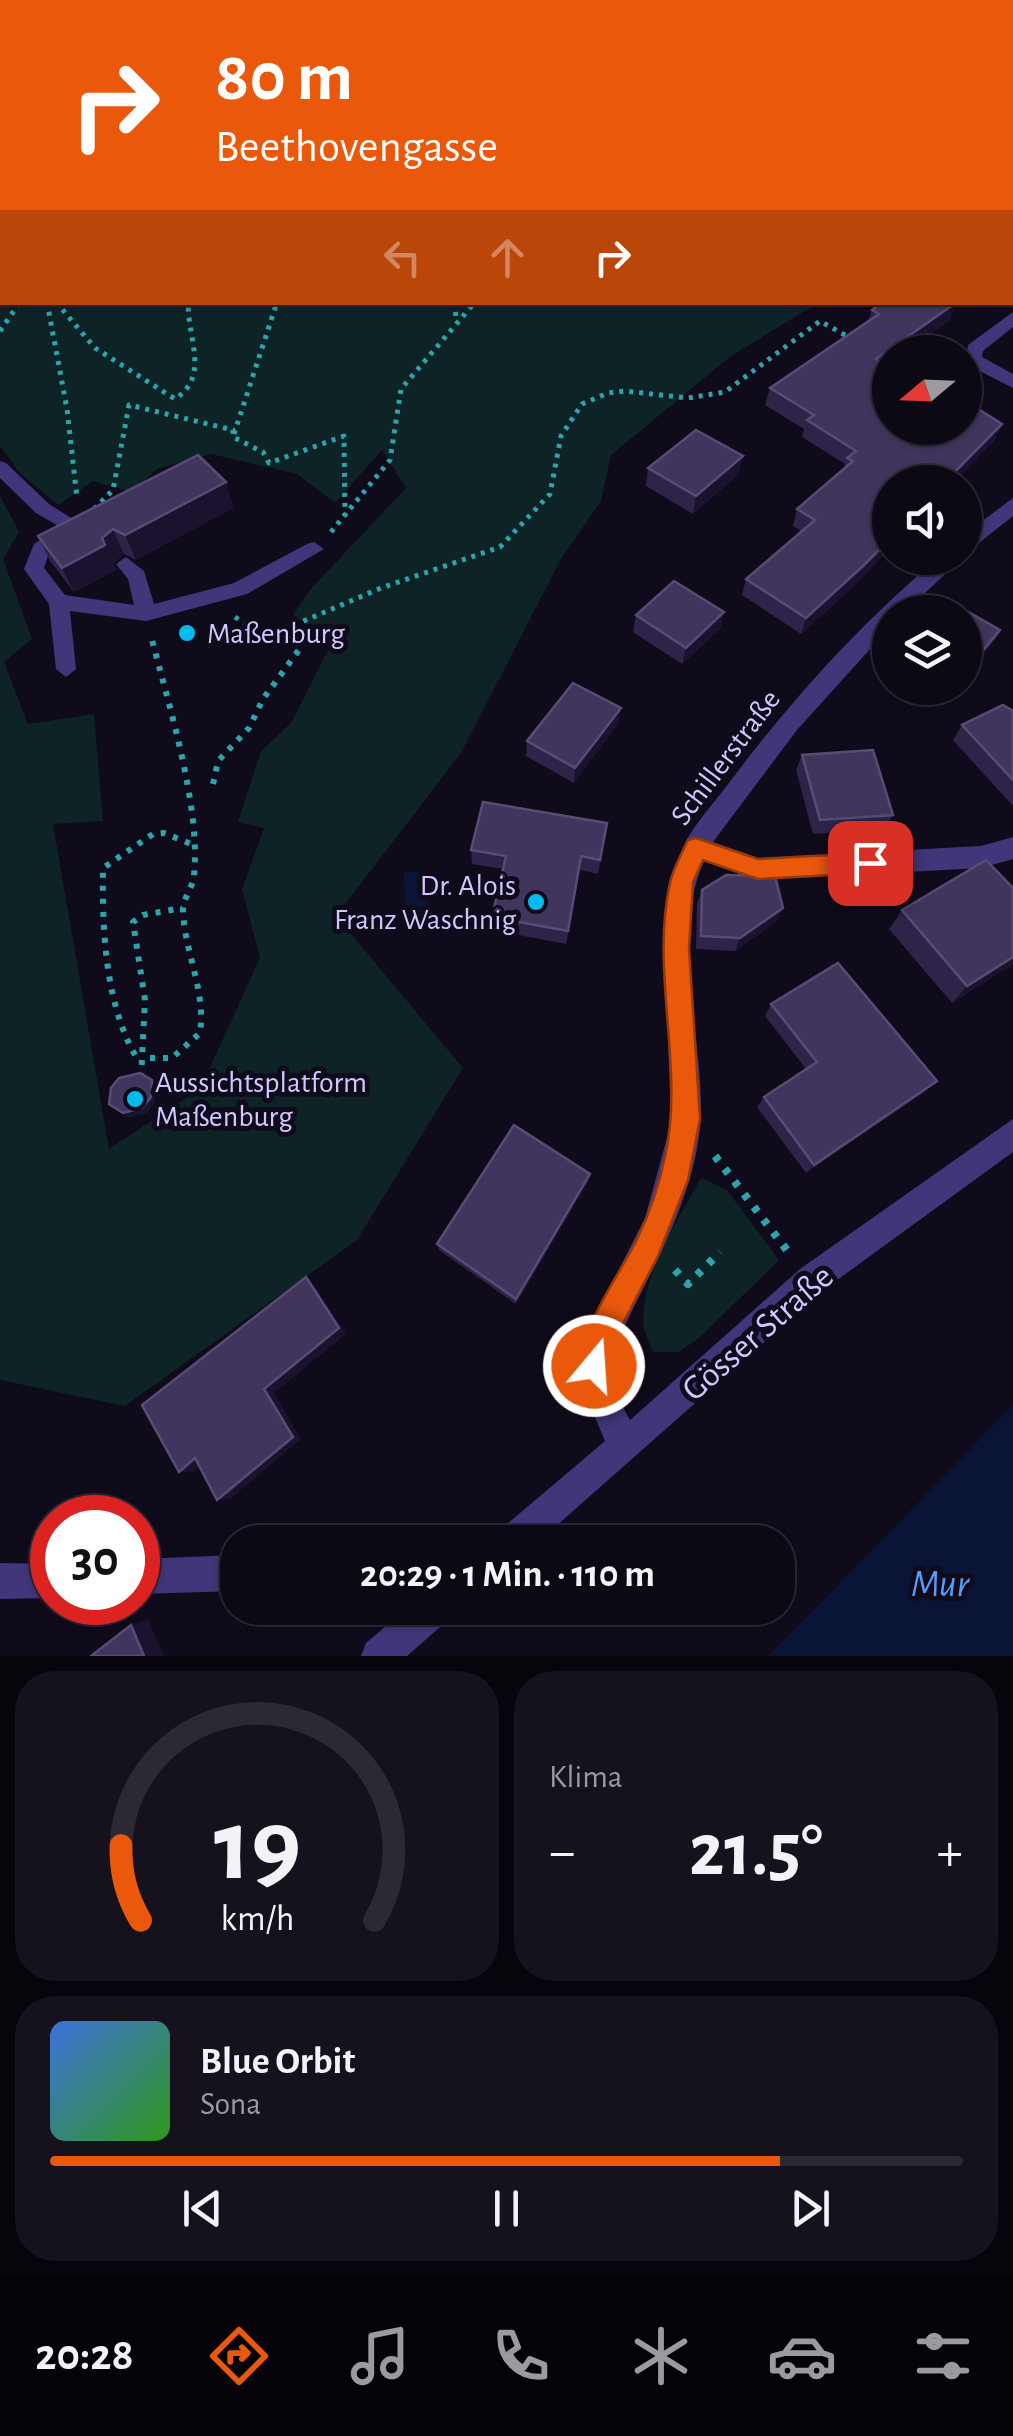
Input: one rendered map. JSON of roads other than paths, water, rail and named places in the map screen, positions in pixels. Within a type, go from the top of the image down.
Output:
[{"type":"street","points":[[982,343],[1013,318]]},
{"type":"street","points":[[982,367],[1013,382]]},
{"type":"street","points":[[982,532],[1013,506]]},
{"type":"street","name":"Schillerstraße","points":[[626,1446],[607,1418],[594,1366],[604,1328],[648,1246],[674,1180],[687,1119],[677,949],[682,882],[696,848],[784,726],[902,600],[931,575]]},
{"type":"street","points":[[696,848],[758,869],[981,857],[1013,848]]},
{"type":"street","name":"Gösser Straße","points":[[532,1525],[811,1280],[1013,1134]]},
{"type":"street","points":[[160,1577],[220,1574]]},
{"type":"street","points":[[0,1581],[30,1581]]},
{"type":"street","points":[[379,1656],[406,1625]]},
{"type":"lane","points":[[0,467],[38,508],[56,520],[77,525],[41,550],[34,569],[60,602],[66,669]]},
{"type":"lane","points":[[60,602],[146,614],[240,589],[314,549]]},
{"type":"lane","points":[[126,564],[137,576],[146,614]]},
{"type":"water","points":[[426,871],[428,921],[405,923],[404,872]]},
{"type":"water","name":"Mur","points":[[1013,1405],[1013,1656],[769,1656]]},
{"type":"place","name":"Maßenburg","points":[[187,633]]},
{"type":"place","name":"Dr. Alois Franz Waschnig","points":[[536,902]]},
{"type":"place","name":"Aussichtsplatform Maßenburg","points":[[135,1099]]}]
